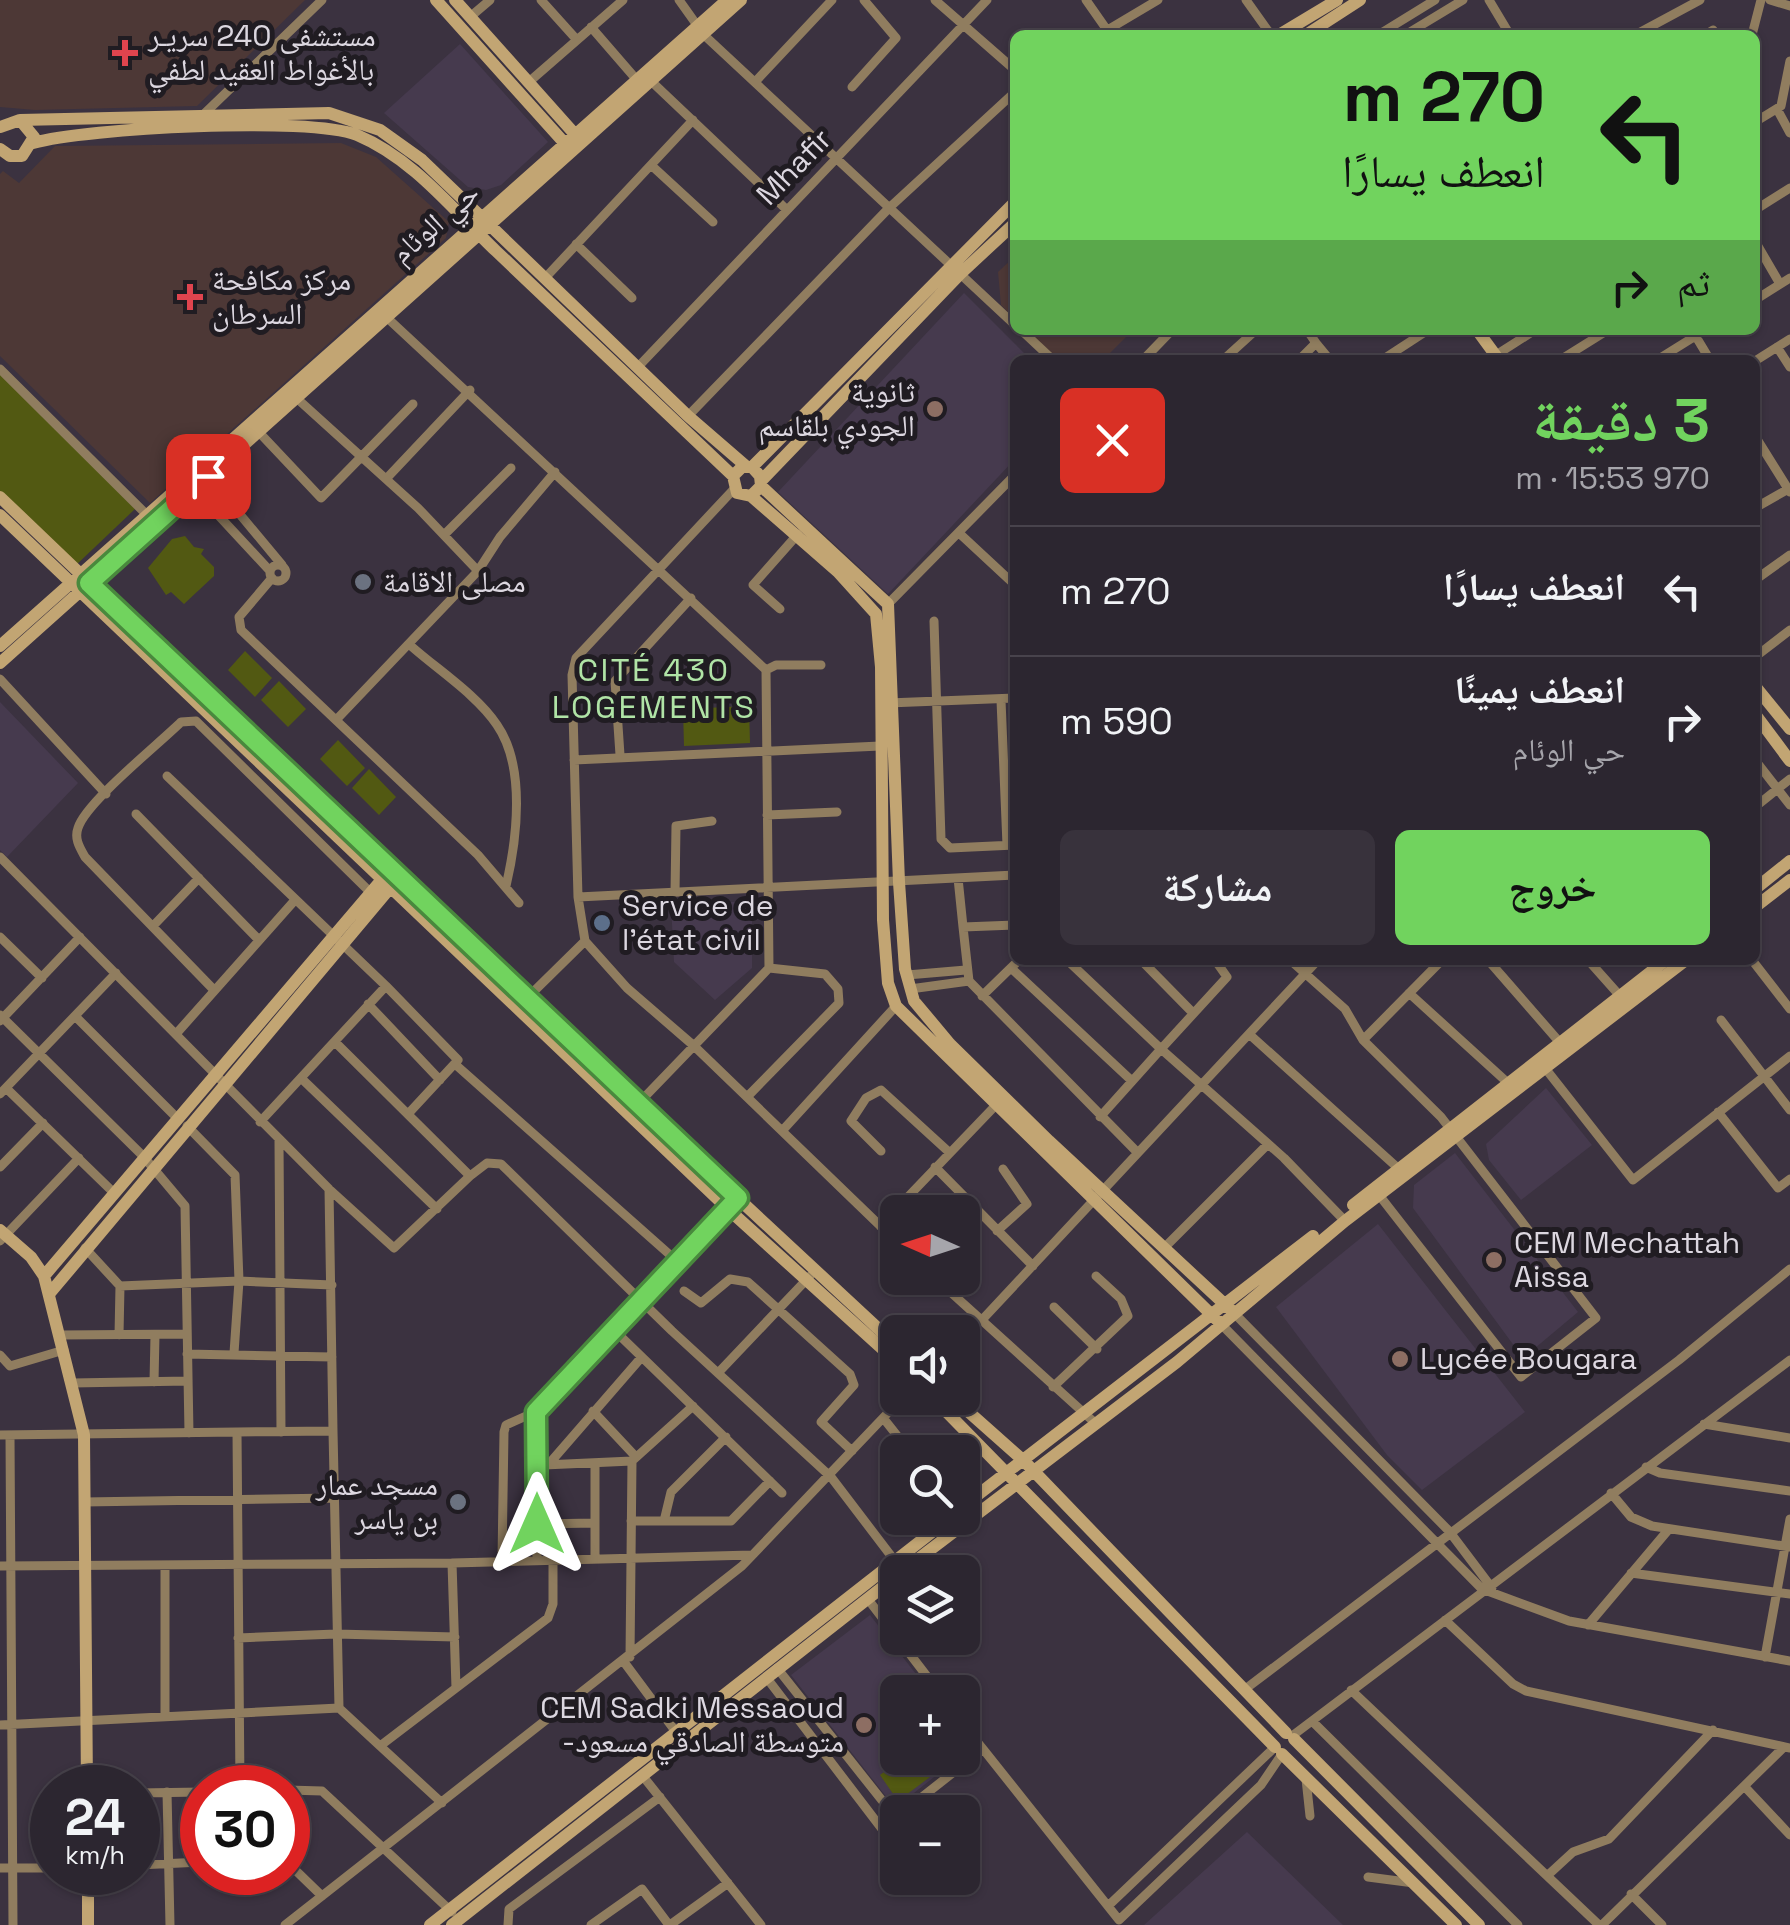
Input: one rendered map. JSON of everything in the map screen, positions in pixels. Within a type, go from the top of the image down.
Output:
[{"type":"street","points":[[204,114],[322,0]]},
{"type":"street","points":[[436,0],[573,143]]},
{"type":"street","points":[[455,0],[530,82],[573,143]]},
{"type":"street","points":[[470,17],[490,0]]},
{"type":"street","points":[[541,0],[578,40]]},
{"type":"street","points":[[530,82],[624,0]]},
{"type":"street","points":[[679,0],[701,31],[1010,321]]},
{"type":"street","name":"حي الوئام","points":[[0,664],[146,514],[254,427],[573,143],[652,82],[727,0]]},
{"type":"street","name":"حي الوئام","points":[[573,143],[636,79],[741,0]]},
{"type":"street","points":[[756,82],[832,0]]},
{"type":"street","points":[[852,87],[896,38],[864,0]]},
{"type":"street","points":[[935,0],[1010,65]]},
{"type":"street","name":"Mhafir","points":[[637,368],[987,0]]},
{"type":"street","points":[[1086,0],[1101,30]]},
{"type":"street","points":[[1108,30],[1158,0]]},
{"type":"street","points":[[1246,0],[1271,30]]},
{"type":"street","points":[[1284,30],[1337,0]]},
{"type":"street","points":[[1314,30],[1360,0]]},
{"type":"street","points":[[1386,30],[1435,0]]},
{"type":"street","points":[[1413,30],[1463,0]]},
{"type":"street","points":[[1489,0],[1507,30]]},
{"type":"street","points":[[1646,30],[1700,0]]},
{"type":"street","points":[[1753,30],[1761,0]]},
{"type":"street","points":[[1770,0],[1790,6]]},
{"type":"street","points":[[592,28],[636,79]]},
{"type":"street","points":[[1760,119],[1777,109],[1786,96],[1790,65]]},
{"type":"street","points":[[652,82],[787,210]]},
{"type":"street","points":[[688,416],[889,208],[1010,97]]},
{"type":"street","points":[[1777,109],[1790,131]]},
{"type":"street","points":[[7,122],[329,113],[356,120],[402,144],[733,482],[757,487],[806,524],[888,604]]},
{"type":"street","points":[[546,277],[693,120]]},
{"type":"street","points":[[7,122],[32,132],[33,143]]},
{"type":"street","points":[[4,157],[22,156],[33,143],[116,132],[327,128],[358,136],[394,156],[546,277],[688,416],[749,467],[757,487],[795,537],[838,572],[876,614],[887,703],[908,982],[914,1000],[950,1044],[1097,1194],[1450,1532],[1488,1587]]},
{"type":"street","points":[[651,165],[713,222]]},
{"type":"street","points":[[1760,207],[1790,188]]},
{"type":"street","points":[[757,487],[1010,208]]},
{"type":"street","points":[[880,1226],[693,1045],[627,988],[584,941],[578,897],[572,675],[576,658],[660,570],[733,482],[811,412],[955,269],[1010,227]]},
{"type":"street","points":[[576,244],[632,298]]},
{"type":"street","points":[[1760,248],[1785,281],[1760,297]]},
{"type":"street","points":[[381,312],[470,390],[766,670],[769,968],[633,1109]]},
{"type":"street","points":[[1026,335],[1048,355]]},
{"type":"street","points":[[1148,355],[1167,335]]},
{"type":"street","points":[[1240,335],[1244,340]]},
{"type":"street","points":[[1229,355],[1250,335]]},
{"type":"street","points":[[1311,335],[1326,355]]},
{"type":"street","points":[[1390,355],[1420,335]]},
{"type":"street","points":[[1501,355],[1528,335]]},
{"type":"street","points":[[1568,355],[1600,335]]},
{"type":"street","points":[[1664,355],[1690,335]]},
{"type":"street","points":[[1760,358],[1790,338]]},
{"type":"street","points":[[1304,355],[1316,343]]},
{"type":"street","points":[[1777,347],[1790,367]]},
{"type":"street","points":[[0,369],[146,514]]},
{"type":"street","points":[[386,478],[470,390]]},
{"type":"street","points":[[291,393],[360,460],[386,478],[478,571]]},
{"type":"street","points":[[254,427],[321,498],[413,404]]},
{"type":"street","name":"حي الوئام","points":[[0,646],[194,489],[254,427]]},
{"type":"street","points":[[1760,444],[1790,490],[1760,505]]},
{"type":"street","points":[[444,535],[511,468]]},
{"type":"street","points":[[338,719],[478,571],[500,536],[555,472]]},
{"type":"street","points":[[194,489],[271,575],[279,581],[286,577],[282,566],[208,476]]},
{"type":"street","points":[[1010,480],[888,604],[887,703],[880,746],[887,970],[896,1006],[996,1105],[1164,1247],[1437,1542],[1488,1587],[1532,1610],[1588,1625],[1790,1662]]},
{"type":"street","points":[[0,497],[80,583],[272,768],[733,1204],[880,1332]]},
{"type":"street","points":[[0,515],[80,583]]},
{"type":"street","points":[[780,610],[753,585],[806,524]]},
{"type":"street","points":[[959,533],[1010,580]]},
{"type":"street","points":[[1760,576],[1790,555]]},
{"type":"street","points":[[271,575],[243,610],[238,624],[506,886],[519,904]]},
{"type":"street","points":[[620,755],[615,681],[692,598]]},
{"type":"street","points":[[934,621],[933,701],[941,839],[950,848],[1010,845]]},
{"type":"street","points":[[1760,653],[1790,630]]},
{"type":"street","points":[[411,646],[496,723],[508,745],[516,822],[506,886]]},
{"type":"street","points":[[766,670],[821,665]]},
{"type":"street","points":[[0,679],[106,794]]},
{"type":"street","points":[[1760,692],[1790,728]]},
{"type":"street","points":[[887,703],[1010,699]]},
{"type":"street","points":[[1002,700],[1010,829]]},
{"type":"street","points":[[214,990],[85,857],[77,842],[78,827],[106,794],[181,722],[196,720],[370,892]]},
{"type":"street","points":[[1760,721],[1790,761]]},
{"type":"street","points":[[574,760],[880,746]]},
{"type":"street","points":[[1760,767],[1790,805]]},
{"type":"street","points":[[167,776],[457,1054],[456,1065],[408,1114]]},
{"type":"street","points":[[1760,803],[1790,779]]},
{"type":"street","points":[[767,815],[838,812]]},
{"type":"street","points":[[136,814],[258,939]]},
{"type":"street","points":[[675,893],[676,826],[712,821]]},
{"type":"street","points":[[0,858],[279,1141],[394,1248],[470,1176],[487,1163],[501,1164],[718,1374],[831,1477],[888,1555]]},
{"type":"street","points":[[1760,885],[1790,860]]},
{"type":"street","points":[[0,878],[10,867]]},
{"type":"street","points":[[578,897],[1010,875]]},
{"type":"street","points":[[154,926],[200,878]]},
{"type":"street","points":[[958,878],[967,975],[982,996],[1136,1152]]},
{"type":"street","points":[[336,941],[370,892],[390,879]]},
{"type":"street","points":[[50,1293],[153,1168],[182,1122],[390,879]]},
{"type":"street","points":[[1760,903],[1790,880]]},
{"type":"street","points":[[176,1034],[295,900]]},
{"type":"street","points":[[963,927],[1010,925]]},
{"type":"street","points":[[0,937],[42,978]]},
{"type":"street","points":[[80,938],[1,1018],[143,1156],[185,1206],[189,1433]]},
{"type":"street","points":[[521,1004],[584,941]]},
{"type":"street","points":[[982,996],[1014,965]]},
{"type":"street","points":[[1016,965],[1132,1082]]},
{"type":"street","points":[[1071,965],[1198,1085],[1268,1144],[1343,1218]]},
{"type":"street","points":[[1145,965],[1192,1013]]},
{"type":"street","points":[[1100,1117],[1227,977],[1219,965]]},
{"type":"street","points":[[1297,965],[1345,1009],[1363,1040],[1452,1133],[1596,1318],[1521,1377],[1379,1195]]},
{"type":"street","points":[[981,1321],[1314,965]]},
{"type":"street","points":[[1363,1040],[1437,965]]},
{"type":"street","points":[[1492,965],[1563,1047]]},
{"type":"street","points":[[1592,965],[1620,996]]},
{"type":"street","points":[[917,1555],[1343,1218],[1398,1169],[1545,1068],[1563,1047],[1660,965]]},
{"type":"street","points":[[1343,1218],[1379,1195],[1508,1083],[1679,965]]},
{"type":"street","points":[[1756,965],[1790,1009]]},
{"type":"street","points":[[746,1097],[839,1004],[838,989],[825,974],[769,968]]},
{"type":"street","points":[[112,1192],[3,1091],[116,974]]},
{"type":"street","points":[[908,982],[967,975]]},
{"type":"street","points":[[260,1122],[386,986]]},
{"type":"street","points":[[1409,993],[1508,1083]]},
{"type":"street","points":[[368,1004],[440,1080]]},
{"type":"street","points":[[782,1130],[896,1006]]},
{"type":"street","points":[[75,1016],[235,1175],[239,1281],[234,1353]]},
{"type":"street","points":[[1721,1020],[1790,1110]]},
{"type":"street","points":[[1249,1034],[1398,1169]]},
{"type":"street","points":[[335,1042],[470,1176]]},
{"type":"street","points":[[1545,1068],[1633,1180],[1790,1056]]},
{"type":"street","points":[[456,1065],[678,1262]]},
{"type":"street","points":[[302,1079],[436,1209]]},
{"type":"street","points":[[881,1151],[850,1121],[866,1098],[881,1090],[950,1153]]},
{"type":"street","points":[[909,1195],[996,1105]]},
{"type":"street","points":[[1718,1112],[1778,1188],[1790,1179]]},
{"type":"street","points":[[44,1276],[143,1156],[182,1122]]},
{"type":"street","points":[[0,1167],[43,1124]]},
{"type":"street","points":[[279,1141],[281,1432]]},
{"type":"street","points":[[1164,1247],[1268,1144]]},
{"type":"street","points":[[79,1158],[2,1235],[31,1257],[44,1276],[84,1434],[87,1765]]},
{"type":"street","points":[[936,1166],[1033,1266]]},
{"type":"street","points":[[997,1232],[1027,1204],[1003,1169]]},
{"type":"street","points":[[330,1189],[339,1708]]},
{"type":"street","points":[[502,1560],[506,1424],[536,1412],[733,1204]]},
{"type":"street","points":[[85,1248],[120,1286],[119,1335]]},
{"type":"street","points":[[1244,1690],[1679,1360],[1790,1269]]},
{"type":"street","points":[[718,1374],[811,1274]]},
{"type":"street","points":[[811,1274],[880,1345]]},
{"type":"street","points":[[1053,1387],[1128,1316],[1121,1300],[1096,1276]]},
{"type":"street","points":[[120,1286],[239,1281],[332,1285]]},
{"type":"street","points":[[684,1291],[701,1303],[726,1282],[748,1282],[854,1379],[850,1392],[821,1419],[852,1451]]},
{"type":"street","points":[[953,1295],[1090,1419]]},
{"type":"street","points":[[1054,1306],[1097,1349]]},
{"type":"street","points":[[614,1332],[782,1493]]},
{"type":"street","points":[[61,1334],[187,1334]]},
{"type":"street","points":[[154,1334],[154,1382]]},
{"type":"street","points":[[0,1356],[10,1366],[64,1350]]},
{"type":"street","points":[[188,1354],[332,1357]]},
{"type":"street","points":[[542,1466],[640,1358]]},
{"type":"street","points":[[980,1747],[1119,1920],[1261,1785],[1278,1750],[1276,1737],[1290,1736],[1312,1721],[1790,1360]]},
{"type":"street","points":[[72,1383],[188,1380]]},
{"type":"street","points":[[542,1466],[634,1459],[693,1406]]},
{"type":"street","points":[[592,1411],[634,1459],[627,1659],[680,1736]]},
{"type":"street","points":[[536,1412],[542,1466],[536,1558]]},
{"type":"street","points":[[285,1925],[754,1555],[887,1415]]},
{"type":"street","points":[[950,1415],[1278,1750],[1456,1925]]},
{"type":"street","points":[[972,1415],[1028,1466],[1479,1925]]},
{"type":"street","points":[[884,1418],[897,1435]]},
{"type":"street","points":[[1704,1424],[1790,1438]]},
{"type":"street","points":[[13,1925],[5,1868],[5,1436],[333,1431]]},
{"type":"street","points":[[237,1432],[240,1765]]},
{"type":"street","points":[[664,1521],[671,1492],[726,1437]]},
{"type":"street","points":[[594,1558],[595,1463]]},
{"type":"street","points":[[1646,1467],[1660,1474],[1790,1491]]},
{"type":"street","points":[[980,1496],[1013,1477]]},
{"type":"street","points":[[632,1521],[731,1522],[770,1482]]},
{"type":"street","points":[[1611,1493],[1631,1516],[1669,1529],[1788,1547]]},
{"type":"street","points":[[84,1502],[334,1498]]},
{"type":"street","points":[[1764,1657],[1788,1547],[1790,1519]]},
{"type":"street","points":[[537,1524],[595,1523]]},
{"type":"street","points":[[1588,1625],[1669,1529]]},
{"type":"street","points":[[914,1555],[933,1535]]},
{"type":"street","points":[[5,1566],[452,1563],[754,1555]]},
{"type":"street","points":[[380,1746],[548,1618],[553,1558]]},
{"type":"street","points":[[452,1563],[456,1688]]},
{"type":"street","points":[[165,1567],[165,1716]]},
{"type":"street","points":[[1632,1573],[1790,1594]]},
{"type":"street","points":[[430,1925],[454,1918],[680,1736],[880,1584]]},
{"type":"street","points":[[615,1788],[642,1775],[680,1736],[771,1672],[880,1587]]},
{"type":"street","points":[[867,1598],[926,1675]]},
{"type":"street","points":[[1445,1620],[1512,1684],[1526,1691],[1787,1747]]},
{"type":"street","points":[[238,1638],[336,1634],[455,1638]]},
{"type":"street","points":[[771,1672],[880,1825]]},
{"type":"street","points":[[771,1672],[880,1795]]},
{"type":"street","points":[[1352,1690],[1600,1925],[1787,1747]]},
{"type":"street","points":[[6,1725],[339,1708],[442,1802]]},
{"type":"street","points":[[1312,1721],[1518,1925]]},
{"type":"street","points":[[1548,1874],[1573,1852],[1609,1840],[1713,1730]]},
{"type":"street","points":[[925,1795],[982,1750]]},
{"type":"street","points":[[1108,1906],[1278,1750]]},
{"type":"street","points":[[642,1775],[761,1925]]},
{"type":"street","points":[[1305,1777],[1310,1816]]},
{"type":"street","points":[[1745,1787],[1790,1835]]},
{"type":"street","points":[[310,1791],[322,1792],[454,1918]]},
{"type":"street","points":[[160,1792],[180,1792]]},
{"type":"street","points":[[167,1792],[170,1925]]},
{"type":"street","points":[[508,1925],[509,1909],[660,1797]]},
{"type":"street","points":[[160,1863],[180,1863]]},
{"type":"street","points":[[1368,1877],[1414,1883]]},
{"type":"street","points":[[591,1925],[642,1889],[670,1925],[728,1883]]},
{"type":"street","points":[[310,1884],[322,1896]]},
{"type":"street","points":[[1631,1894],[1662,1925]]},
{"type":"street","points":[[88,1895],[88,1925]]},
{"type":"shaded area","name":"مستشفى 240 سريـر بالأغواط العقيد لطفي","points":[[0,0],[305,0],[197,106],[35,110],[0,107]]},
{"type":"shaded area","points":[[460,44],[548,142],[501,185],[486,190],[468,187],[384,113]]},
{"type":"shaded area","name":"مركز مكافحة السرطان","points":[[341,143],[376,157],[449,222],[446,238],[150,503],[0,356],[0,174],[3,171],[19,183],[55,146]]},
{"type":"shaded area","points":[[1010,261],[1010,314],[1001,305],[998,272]]},
{"type":"shaded area","name":"ثانوية الجودي بلقاسم","points":[[964,293],[1026,355],[1010,355],[1010,464],[888,594],[778,492]]},
{"type":"shaded area","points":[[1032,335],[1128,335],[1108,355],[1053,355]]},
{"type":"shaded area","points":[[0,702],[78,783],[7,857],[0,850]]},
{"type":"shaded area","points":[[752,901],[752,968],[715,1000],[674,962],[671,905]]},
{"type":"shaded area","points":[[1546,1088],[1592,1145],[1521,1200],[1489,1160],[1486,1144]]},
{"type":"shaded area","name":"CEM Mechattah Aissa","points":[[1455,1153],[1578,1312],[1523,1358],[1413,1208],[1414,1185]]},
{"type":"shaded area","name":"Lycée Bougara","points":[[1378,1224],[1525,1412],[1422,1490],[1387,1455],[1276,1307]]},
{"type":"shaded area","name":"CEM Sadki Messaoud -متوسطة الصادقي مسعود","points":[[870,1615],[880,1628],[880,1655],[901,1655],[917,1675],[880,1675],[880,1775],[937,1775],[911,1795],[885,1795],[791,1675]]},
{"type":"shaded area","points":[[1247,1832],[1343,1925],[1144,1925]]},
{"type":"green space","points":[[0,371],[135,509],[74,567],[0,493]]},
{"type":"green space","points":[[185,536],[194,547],[204,549],[201,554],[214,567],[214,576],[184,604],[171,592],[166,595],[148,568],[172,539]]},
{"type":"green space","points":[[245,651],[272,678],[255,697],[228,670]]},
{"type":"green space","points":[[279,681],[306,709],[288,727],[261,700]]},
{"type":"green space","points":[[749,706],[750,743],[684,746],[683,709]]},
{"type":"green space","points":[[338,740],[365,768],[347,786],[320,759]]},
{"type":"green space","points":[[369,769],[396,797],[379,815],[352,788]]},
{"type":"green space","points":[[880,1775],[933,1775],[906,1795],[894,1795]]},
{"type":"place","name":"مستشفى 240 سريـر بالأغواط العقيد لطفي","points":[[125,53]]},
{"type":"place","name":"مركز مكافحة السرطان","points":[[190,297]]},
{"type":"place","name":"ثانوية الجودي بلقاسم","points":[[935,409]]},
{"type":"place","name":"مصلى الاقامة","points":[[363,582]]},
{"type":"place","name":"Service de l'état civil","points":[[602,923]]},
{"type":"place","name":"CEM Mechattah Aissa","points":[[1494,1260]]},
{"type":"place","name":"Lycée Bougara","points":[[1400,1359]]},
{"type":"place","name":"مسجد عمار بن ياسر","points":[[458,1502]]},
{"type":"place","name":"CEM Sadki Messaoud -متوسطة الصادقي مسعود","points":[[864,1725]]},
{"type":"district","name":"CITÉ 430 LOGEMENTS","points":[[654,688]]},
{"type":"route","points":[[208,476],[89,583],[326,812],[738,1198],[536,1412],[537,1524]]}]
